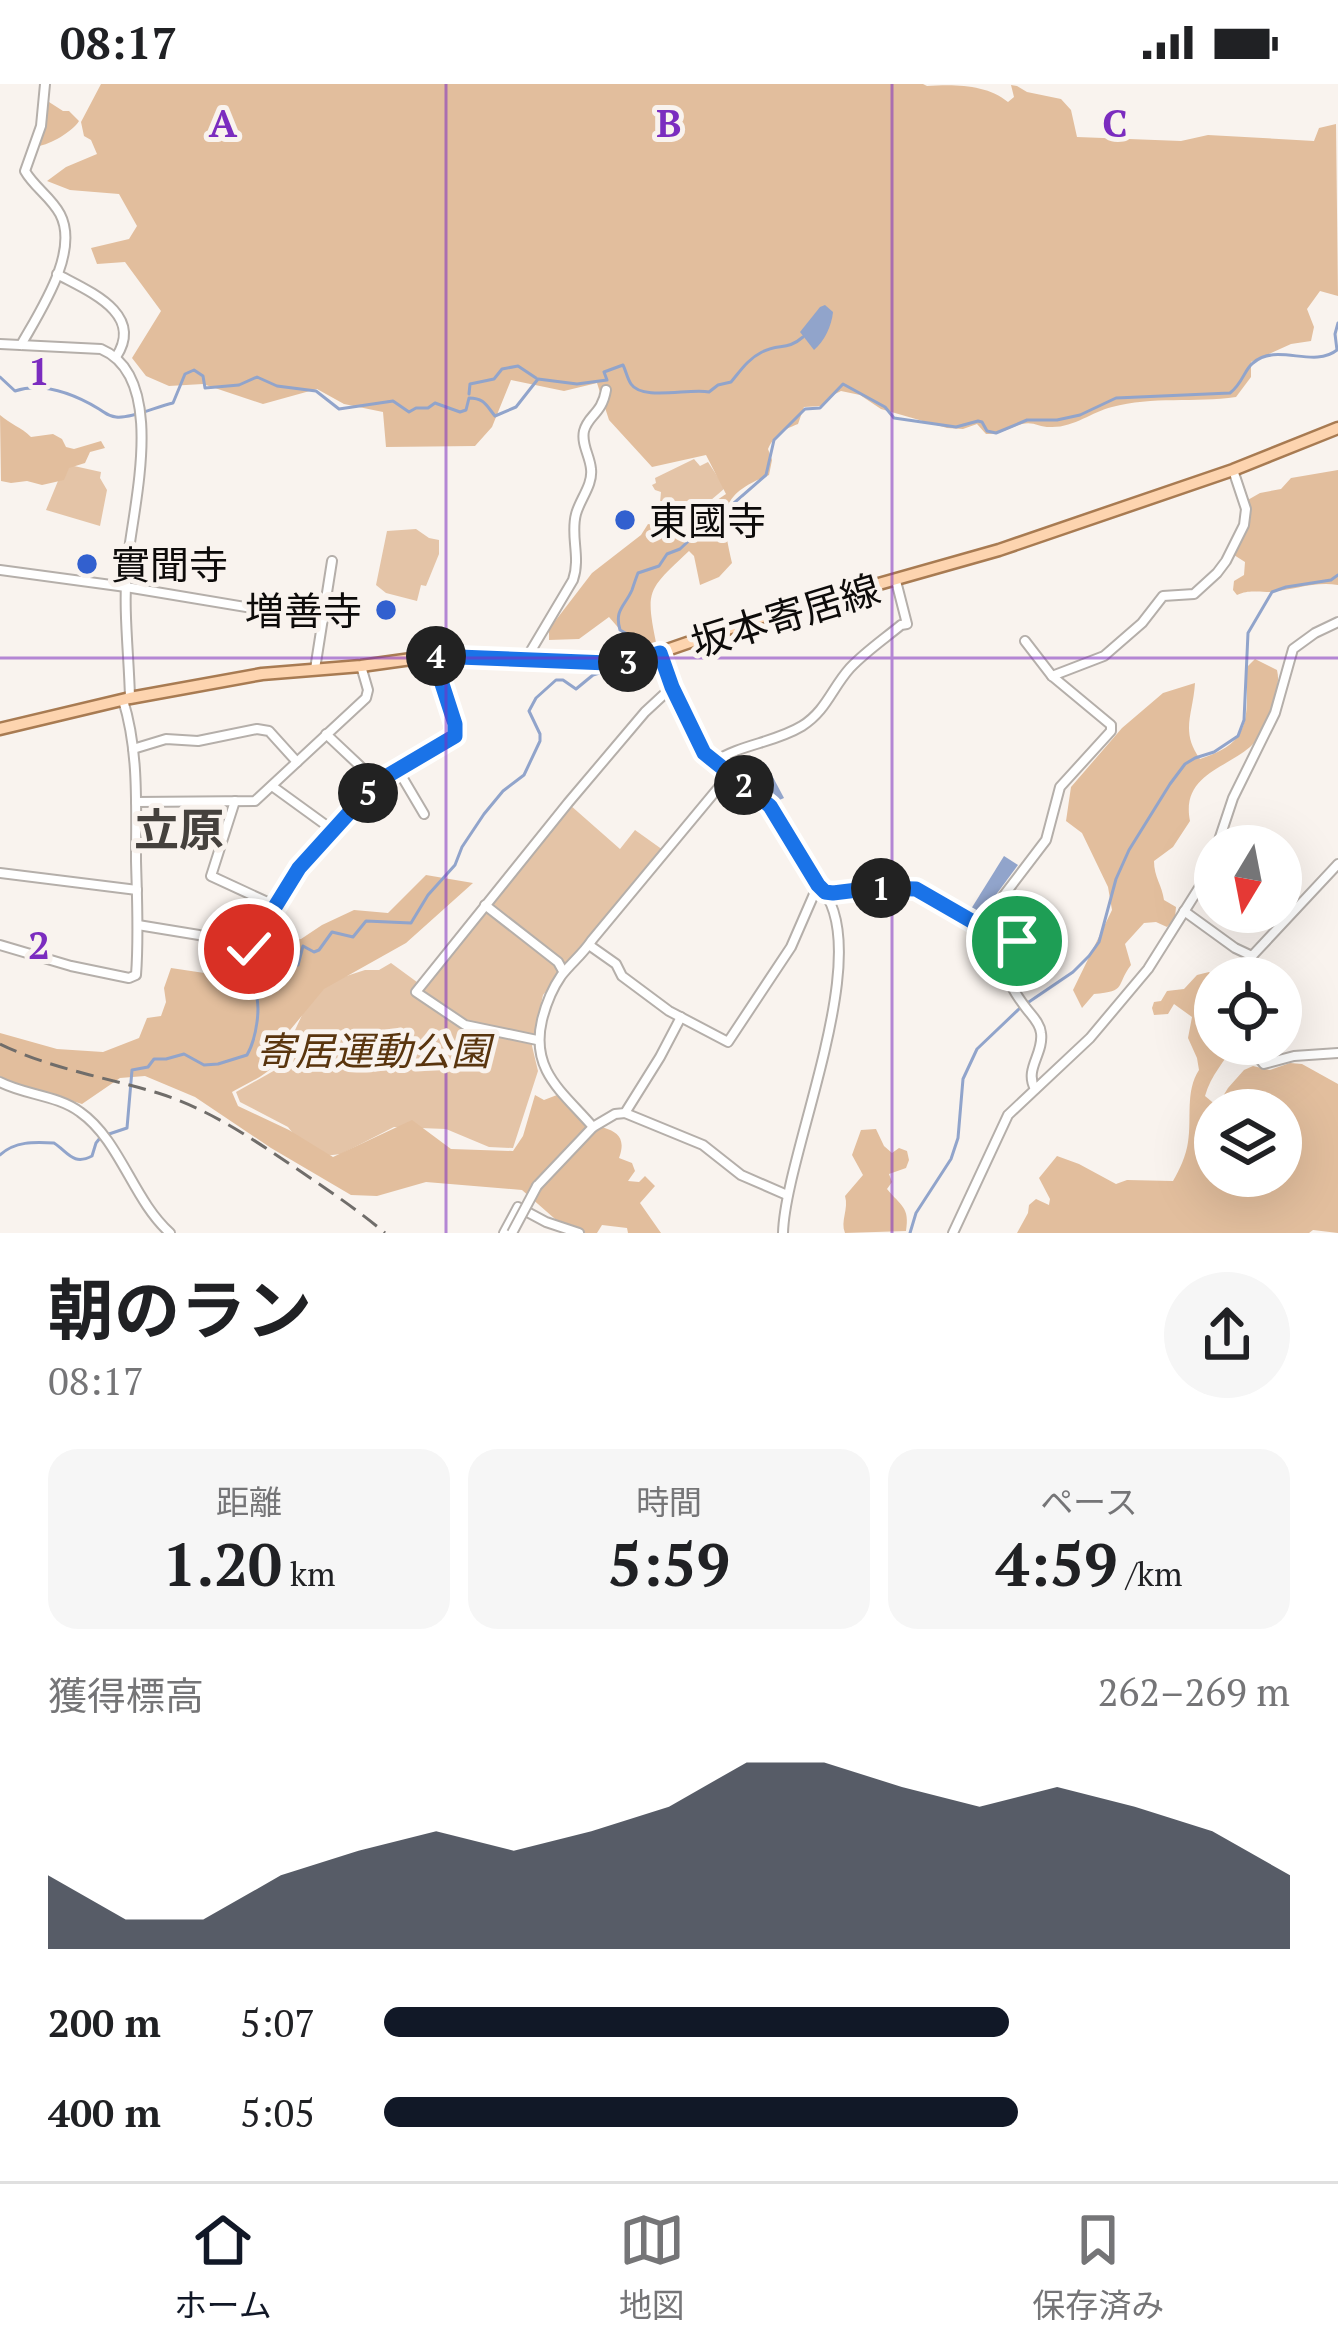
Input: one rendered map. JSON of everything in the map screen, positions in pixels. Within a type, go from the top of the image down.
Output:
[{"type":"main road","name":"坂本寄居線","points":[[0,729],[262,674],[433,656],[622,662],[762,617],[958,564],[1233,470],[1338,428]]},
{"type":"street","points":[[22,345],[57,274],[67,240],[56,207],[25,171],[41,126],[45,84]]},
{"type":"street","points":[[57,274],[106,301],[120,317],[125,337],[116,357]]},
{"type":"street","points":[[0,344],[92,347],[109,352],[136,392],[142,427],[126,587],[127,699],[136,802],[136,975],[71,966],[0,944]]},
{"type":"street","points":[[526,659],[578,566],[574,518],[591,469],[584,429],[601,409],[606,390]]},
{"type":"street","points":[[1052,676],[1104,656],[1142,623],[1162,596],[1194,593],[1217,574],[1244,525],[1246,509],[1233,470]]},
{"type":"street","points":[[315,669],[332,562]]},
{"type":"street","points":[[0,570],[322,620]]},
{"type":"street","points":[[714,762],[730,752],[787,734],[820,712],[851,666],[907,623],[896,581]]},
{"type":"street","points":[[1224,825],[1275,713],[1293,649],[1338,622]]},
{"type":"street","points":[[986,926],[1046,840],[1060,788],[1111,731],[1111,724],[1052,676],[1025,641]]},
{"type":"street","points":[[660,653],[704,753],[770,806],[836,917],[841,951],[826,1040],[787,1195],[783,1233]]},
{"type":"street","points":[[138,925],[249,949],[299,868],[377,782],[455,736],[433,656]]},
{"type":"street","points":[[136,802],[255,801],[366,698],[361,666]]},
{"type":"street","points":[[538,1040],[465,1025],[416,992],[645,712],[672,687]]},
{"type":"street","points":[[133,748],[166,739],[189,742],[257,729],[268,731],[297,762]]},
{"type":"street","points":[[326,734],[377,782]]},
{"type":"street","points":[[398,770],[424,814]]},
{"type":"street","points":[[593,1127],[544,1068],[538,1040],[549,997],[563,971],[579,960],[729,774]]},
{"type":"street","points":[[272,786],[334,830]]},
{"type":"street","points":[[235,801],[211,877],[276,906]]},
{"type":"street","points":[[1184,911],[1252,956],[1338,863]]},
{"type":"street","points":[[0,873],[137,890]]},
{"type":"street","points":[[821,889],[833,893],[916,889],[986,926],[1030,917],[1033,926],[1010,950],[1006,971],[1012,989],[1039,1024],[1041,1044],[1030,1073],[1035,1089]]},
{"type":"street","points":[[589,945],[616,964],[622,976],[681,1017],[728,1042],[790,947],[821,889]]},
{"type":"street","points":[[952,1233],[1008,1115],[1126,997],[1194,896]]},
{"type":"street","points":[[484,905],[563,971]]},
{"type":"street","points":[[625,1113],[681,1017]]},
{"type":"street","points":[[1302,1055],[1338,1053]]},
{"type":"street","points":[[0,1082],[75,1108],[98,1130],[170,1233]]},
{"type":"street","points":[[508,1233],[537,1186],[593,1127],[615,1114],[625,1113],[703,1145],[741,1175],[787,1195]]},
{"type":"street","points":[[508,1233],[518,1207],[579,1233]]},
{"type":"green space","points":[[694,459],[700,466],[708,462],[725,488],[691,514],[650,520],[660,503],[661,492],[652,485],[655,478]]},
{"type":"green space","points":[[65,464],[101,472],[107,490],[100,526],[46,510]]},
{"type":"green space","points":[[416,529],[439,540],[439,554],[417,601],[386,593],[376,585],[387,531]]},
{"type":"green space","name":"寄居運動公園","points":[[570,805],[620,849],[635,830],[663,850],[543,995],[532,1046],[538,1071],[513,1148],[489,1147],[446,1129],[394,1127],[341,1154],[324,1156],[302,1145],[288,1127],[240,1102],[236,1092],[277,1069],[309,1000],[334,980],[391,963],[421,985]]},
{"type":"shaded area","points":[[101,84],[923,84],[980,88],[1008,102],[1014,97],[1011,85],[1061,99],[1071,110],[1077,137],[1181,141],[1208,135],[1314,141],[1319,128],[1336,124],[1338,296],[1320,291],[1307,309],[1314,327],[1311,341],[1291,344],[1251,362],[1251,377],[1236,397],[1127,404],[1067,425],[1026,423],[991,434],[977,424],[947,428],[881,409],[860,395],[841,391],[821,406],[804,407],[798,424],[780,433],[768,449],[769,475],[740,491],[727,508],[732,563],[719,577],[700,585],[689,551],[657,584],[651,613],[657,647],[635,647],[609,617],[579,639],[549,640],[549,629],[592,573],[641,535],[648,524],[674,529],[726,494],[706,455],[652,467],[609,420],[597,383],[564,391],[511,380],[492,427],[475,446],[386,447],[383,412],[344,404],[317,389],[263,404],[203,384],[169,386],[146,376],[132,358],[161,311],[125,262],[97,264],[91,248],[129,239],[137,226],[119,194],[70,190],[47,181],[97,154],[81,122]]},
{"type":"shaded area","points":[[49,102],[79,121],[61,137],[38,146]]},
{"type":"shaded area","points":[[0,415],[31,437],[53,434],[74,449],[101,441],[105,448],[90,452],[85,463],[69,468],[64,480],[42,485],[1,481]]},
{"type":"shaded area","points":[[1338,470],[1338,585],[1237,595],[1234,581],[1244,575],[1245,562],[1234,555],[1246,526],[1246,501],[1281,489],[1291,478]]},
{"type":"shaded area","points":[[1255,659],[1278,674],[1264,728],[1250,747],[1198,784],[1189,806],[1190,821],[1173,847],[1154,861],[1164,900],[1176,907],[1175,918],[1167,927],[1144,923],[1125,944],[1131,965],[1119,986],[1094,994],[1082,1008],[1073,990],[1112,910],[1108,887],[1082,833],[1066,821],[1071,787],[1122,728],[1163,693],[1195,683],[1189,731],[1194,749],[1200,759],[1230,744],[1244,725],[1247,667]]},
{"type":"shaded area","points":[[426,875],[473,883],[406,943],[324,989],[281,1041],[273,1066],[232,1092],[238,1106],[333,1157],[412,1120],[451,1149],[513,1151],[523,1136],[535,1095],[544,1100],[557,1095],[577,1117],[616,1133],[622,1147],[619,1158],[632,1163],[635,1171],[628,1181],[639,1182],[645,1176],[655,1186],[640,1203],[661,1233],[628,1233],[627,1228],[602,1225],[597,1233],[571,1233],[522,1190],[426,1182],[377,1196],[351,1195],[195,1097],[145,1076],[120,1078],[82,1104],[0,1076],[0,1033],[57,1049],[103,1052],[139,1038],[147,1018],[161,1016],[171,968],[237,973],[262,943],[301,939],[354,910],[388,913]]},
{"type":"shaded area","points":[[1194,978],[1194,1051],[1188,1038],[1192,1017],[1174,1004],[1168,1014],[1154,1015],[1152,1008],[1167,991],[1184,989]]},
{"type":"shaded area","points":[[1302,1064],[1338,1084],[1338,1233],[1017,1233],[1029,1205],[1036,1199],[1049,1205],[1039,1178],[1057,1156],[1116,1184],[1173,1181],[1187,1147],[1190,1096],[1198,1065],[1221,1065],[1208,1089],[1194,1089],[1194,1197],[1302,1197],[1302,1089],[1227,1089],[1244,1070]]},
{"type":"shaded area","points":[[876,1129],[892,1153],[899,1148],[907,1151],[906,1168],[889,1174],[892,1182],[887,1189],[905,1212],[906,1231],[845,1233],[845,1196],[863,1175],[852,1155],[861,1130]]},
{"type":"water","points":[[825,305],[832,317],[814,350],[800,332]]},
{"type":"water","points":[[766,764],[784,798],[777,801],[746,774]]},
{"type":"water","points":[[1004,856],[1018,865],[981,915],[971,909]]},
{"type":"waterway","points":[[609,656],[611,646],[629,647],[633,642],[620,630],[618,618],[638,573],[659,566],[667,554],[680,549],[766,475],[774,440],[805,409],[820,408],[843,384],[885,407],[894,418],[956,427],[978,421],[996,433],[1027,420],[1080,415],[1116,398],[1230,393],[1263,357],[1317,357],[1337,350],[1338,323]]},
{"type":"waterway","points":[[0,377],[15,391],[58,391],[116,417],[173,403],[185,374],[194,370],[203,376],[205,388],[239,385],[257,377],[277,386],[316,391],[339,409],[393,401],[409,412],[435,403],[460,412],[466,410],[469,398],[481,401],[495,416],[516,407],[538,379],[577,384],[607,380],[604,372],[623,365],[631,384],[645,392],[709,392],[731,382],[757,355],[803,337]]},
{"type":"waterway","points":[[469,394],[470,384],[494,379],[502,369],[518,366],[536,378]]},
{"type":"waterway","points":[[910,1233],[916,1213],[951,1159],[958,1138],[963,1079],[977,1049],[1020,1008],[1089,956],[1099,942],[1129,850],[1170,784],[1185,764],[1238,736],[1244,720],[1248,633],[1272,592],[1338,575]]},
{"type":"waterway","points":[[109,1134],[127,1128],[132,1070],[148,1067],[154,1059],[184,1054],[204,1065],[247,1055],[257,1021],[253,988],[268,980],[272,958],[298,965],[303,946],[319,950],[332,932],[353,937],[366,921],[411,923],[455,865],[484,814],[524,775],[540,741],[529,711],[536,698],[556,680],[576,689],[593,675],[609,670]]},
{"type":"waterway","points":[[0,1155],[18,1145],[54,1143],[75,1159],[85,1159],[92,1156],[100,1138]]},
{"type":"railway","points":[[0,1044],[197,1108],[269,1150],[385,1233]]},
{"type":"place","name":"東國寺","points":[[625,520]]},
{"type":"place","name":"實聞寺","points":[[87,564]]},
{"type":"place","name":"増善寺","points":[[386,610]]},
{"type":"district","name":"立原","points":[[179,829]]},
{"type":"route","points":[[249,949],[299,868],[377,782],[455,736],[433,656],[608,663],[660,653],[704,753],[770,806],[825,892],[916,889],[975,923],[999,926],[1030,917],[1033,926],[1017,941]]}]
